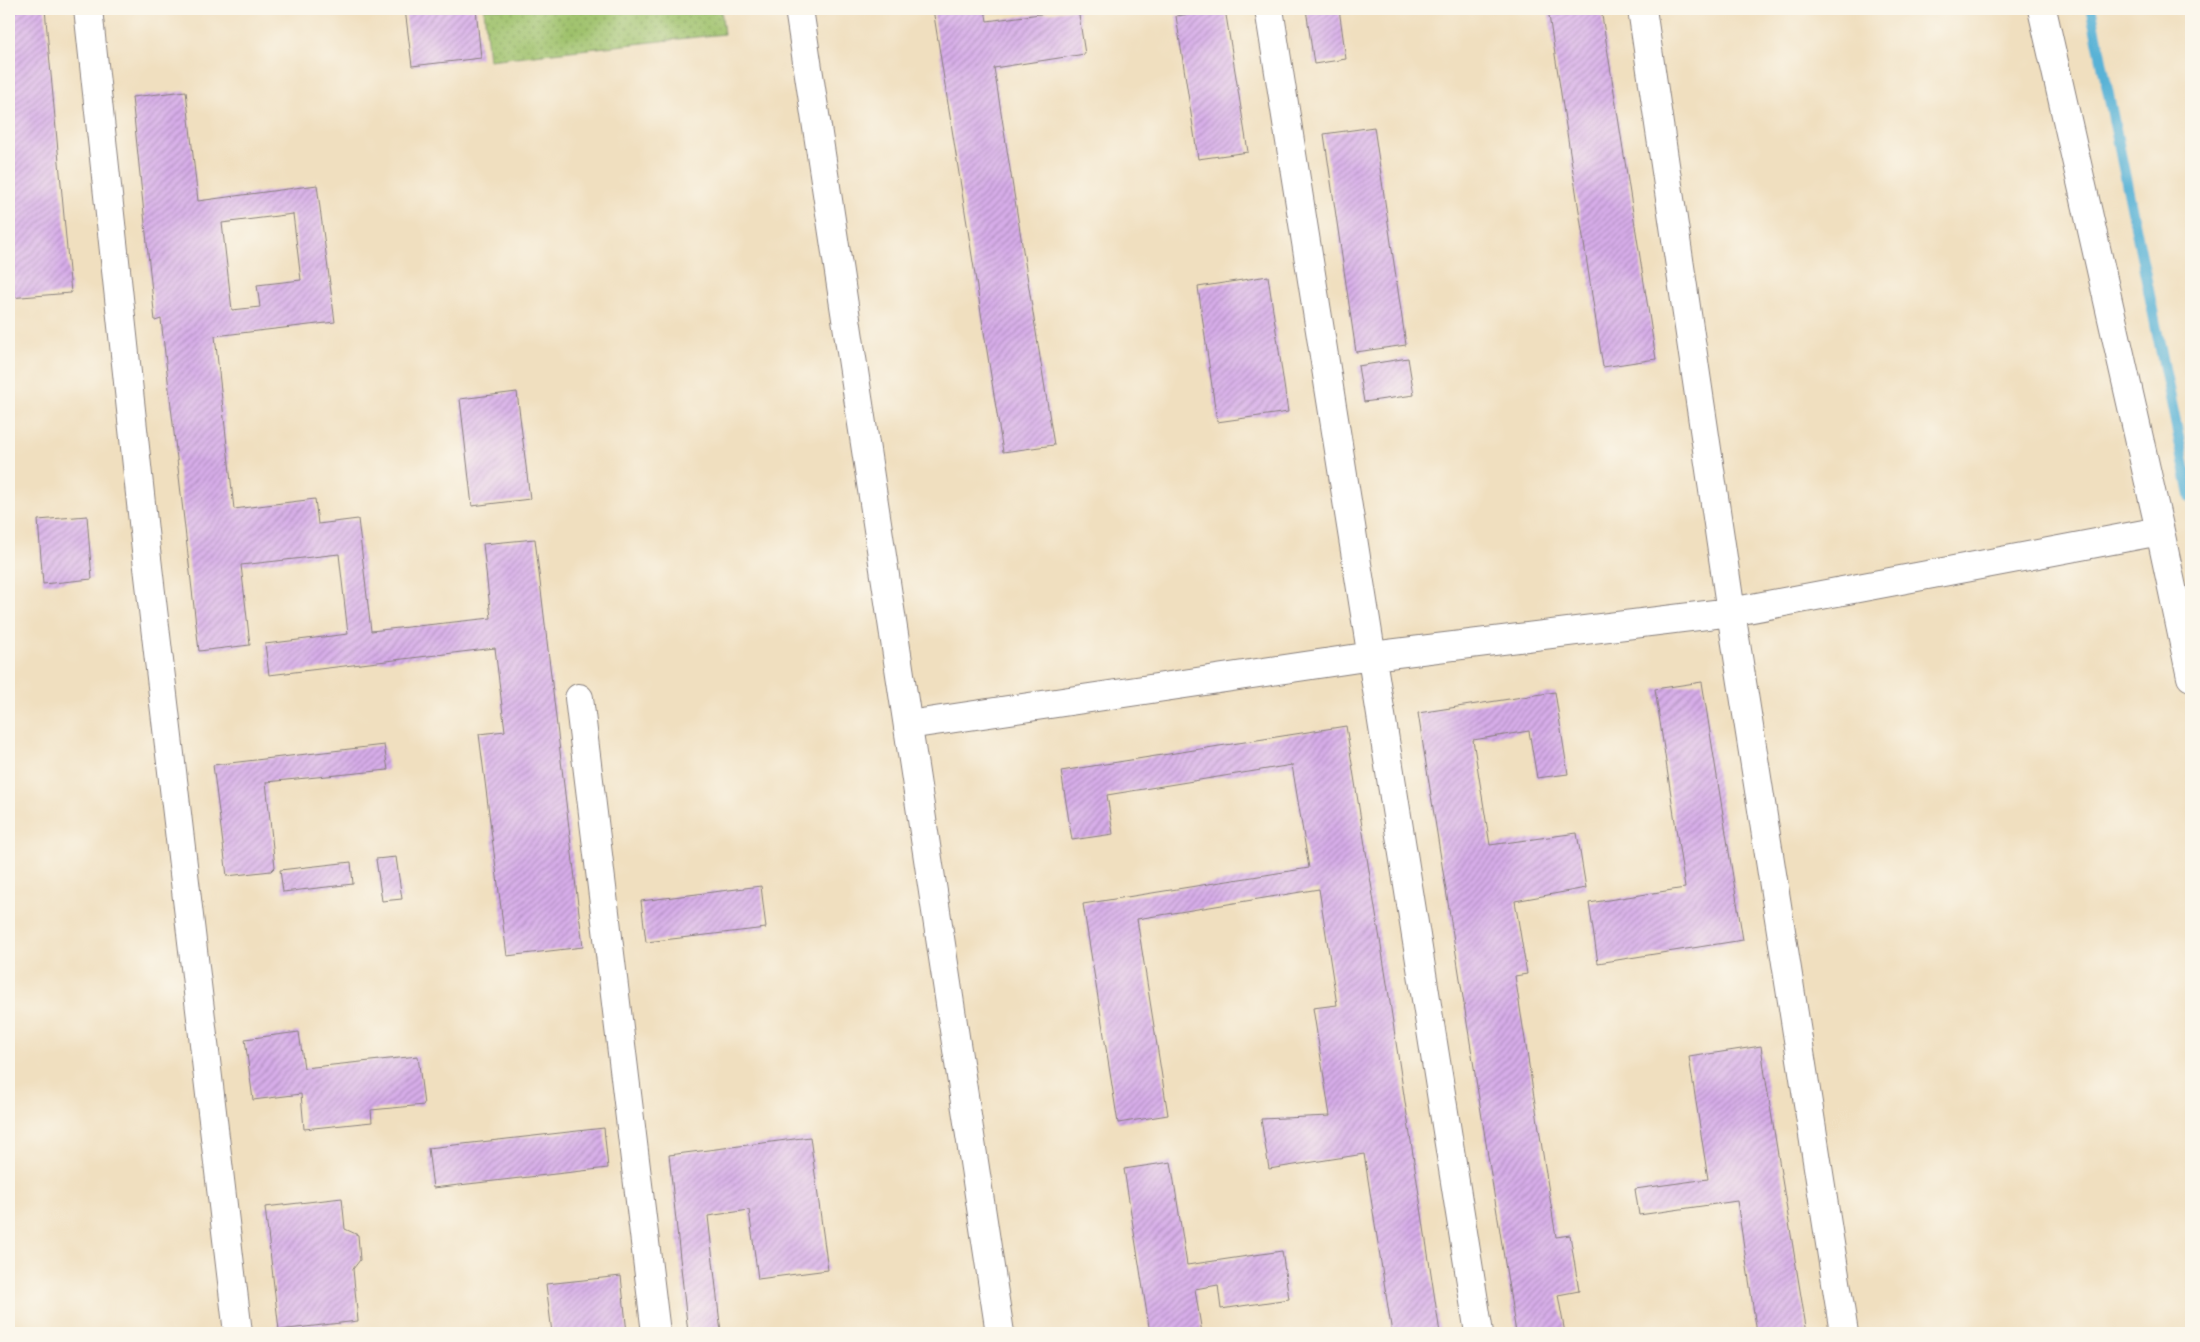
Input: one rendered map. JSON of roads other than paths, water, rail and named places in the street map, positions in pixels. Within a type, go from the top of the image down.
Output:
[{"type":"street","points":[[88,9],[146,550],[238,1333]]},
{"type":"street","points":[[799,9],[1000,1333]]},
{"type":"street","points":[[1270,9],[1480,1333]]},
{"type":"street","points":[[1642,9],[1731,612],[1844,1333]]},
{"type":"street","points":[[2042,9],[2160,531],[2191,677]]},
{"type":"street","points":[[908,725],[1372,656],[1731,612],[2160,531]]},
{"type":"street","points":[[578,698],[656,1333]]},
{"type":"waterway","points":[[2091,9],[2191,498]]}]
